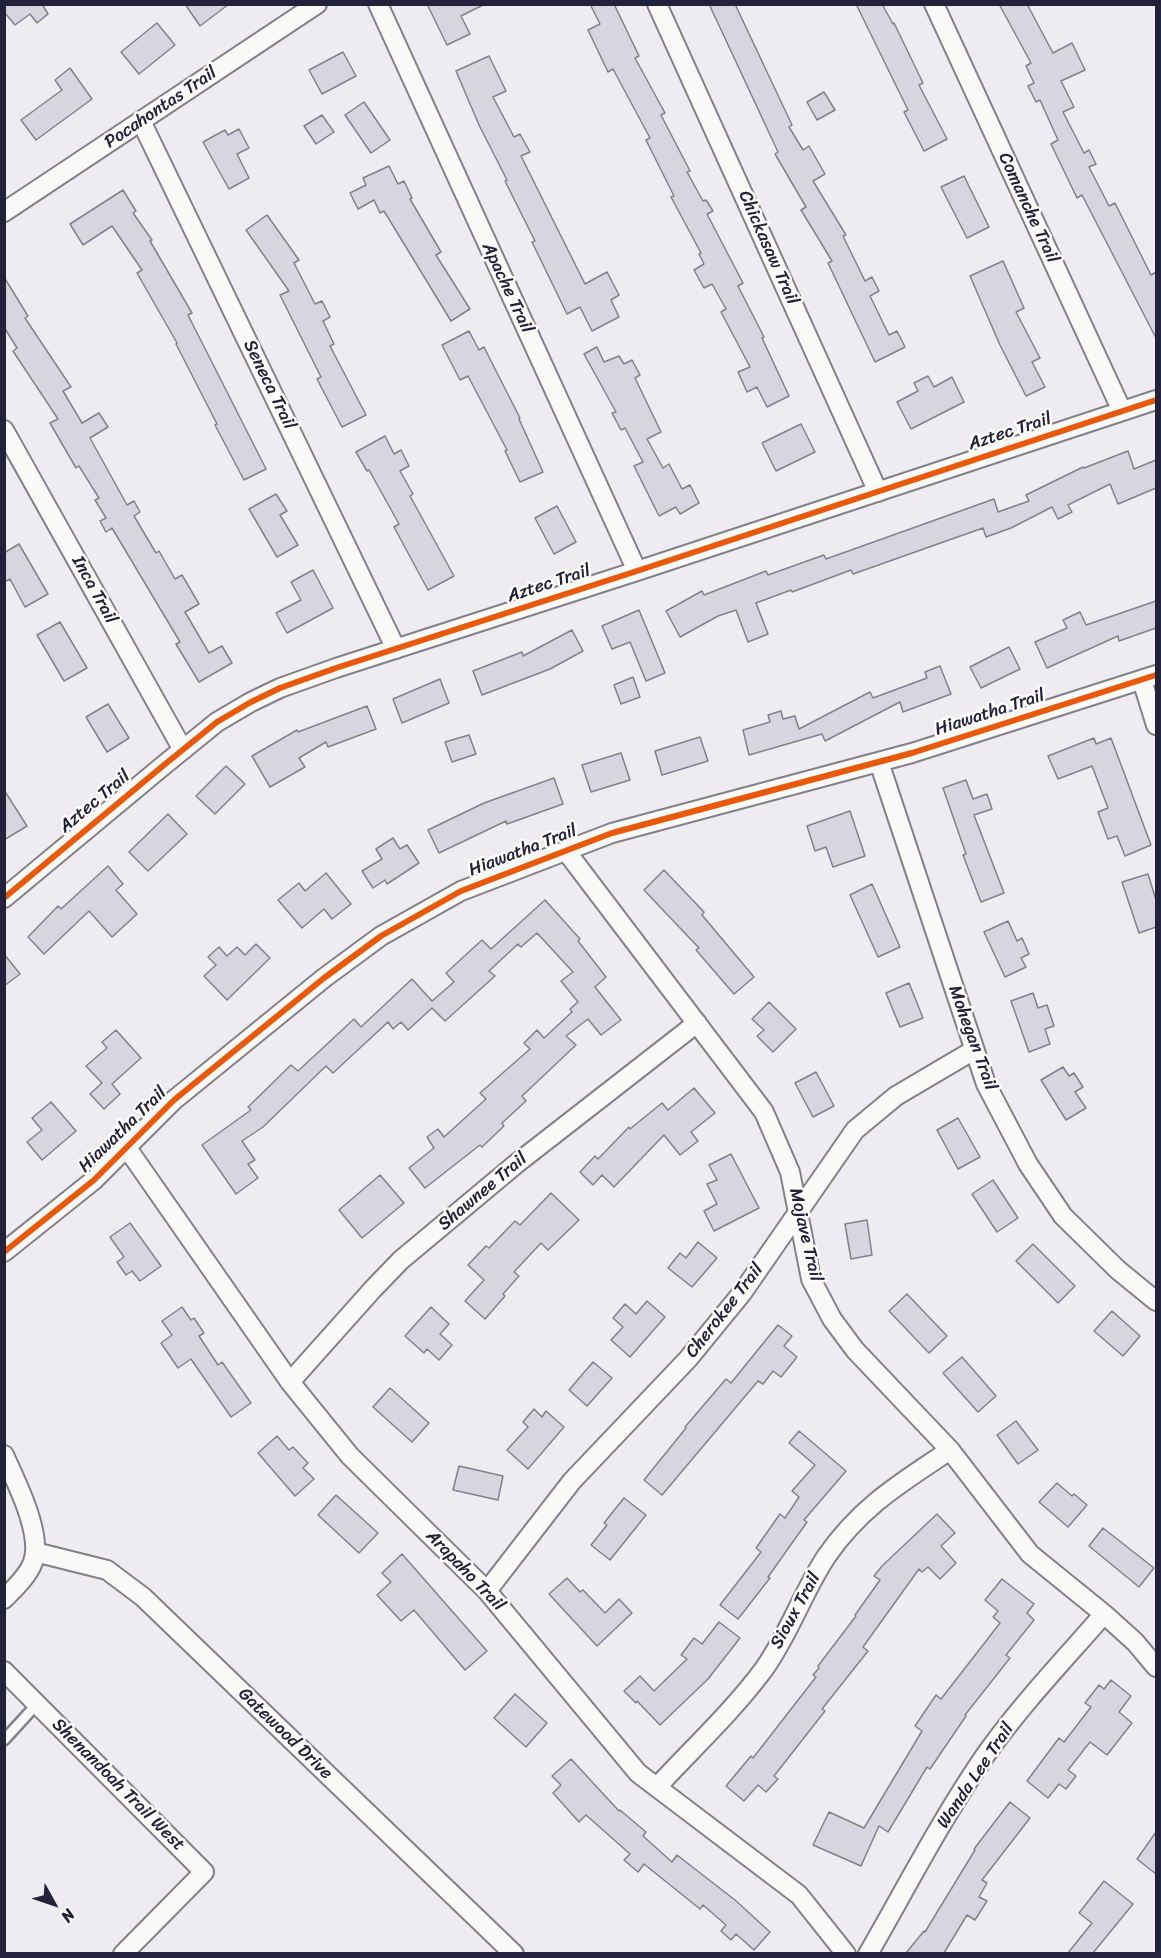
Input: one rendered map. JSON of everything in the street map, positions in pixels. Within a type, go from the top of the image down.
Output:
[{"type":"street","name":"Pocahontas Trail","points":[[4,212],[317,4]]},
{"type":"street","name":"Apache Trail","points":[[378,4],[637,571]]},
{"type":"street","name":"Chickasaw Trail","points":[[657,4],[878,492]]},
{"type":"street","name":"Comanche Trail","points":[[934,4],[1122,411]]},
{"type":"street","name":"Seneca Trail","points":[[141,121],[396,649]]},
{"type":"street","name":"Aztec Trail","points":[[4,898],[217,722],[280,688],[1156,400]]},
{"type":"street","name":"Inca Trail","points":[[4,430],[183,750]]},
{"type":"street","points":[[1149,677],[1156,725]]},
{"type":"street","name":"Hiawatha Trail","points":[[4,1252],[78,1194],[174,1100],[324,978],[381,936],[461,891],[612,833],[912,753],[1149,677]]},
{"type":"street","name":"Mohegan Trail","points":[[879,762],[986,1084],[1023,1154],[1063,1216],[1118,1270],[1156,1301]]},
{"type":"street","name":"Mojave Trail","points":[[566,851],[765,1112],[790,1172],[811,1279],[832,1319],[855,1350],[950,1450],[1030,1554],[1136,1642],[1156,1667]]},
{"type":"street","name":"Shawnee Trail","points":[[290,1382],[401,1260],[516,1164],[697,1023]]},
{"type":"street","name":"Cherokee Trail","points":[[487,1591],[572,1481],[688,1359],[742,1293],[855,1131],[896,1096],[974,1050]]},
{"type":"street","name":"Arapaho Trail","points":[[127,1148],[290,1382],[350,1456],[487,1591],[638,1773],[799,1895],[846,1953]]},
{"type":"street","name":"Sioux Trail","points":[[657,1787],[766,1666],[826,1558],[852,1523],[879,1497],[950,1450]]},
{"type":"street","points":[[4,1455],[31,1519],[35,1552],[32,1564],[20,1583],[4,1599]]},
{"type":"street","name":"Gatewood Drive","points":[[35,1552],[107,1570],[143,1598],[509,1952]]},
{"type":"street","name":"Wanda Lee Trail","points":[[868,1953],[953,1805],[985,1756],[1032,1696],[1104,1614]]},
{"type":"street","name":"Shenandoah Trail West","points":[[4,1671],[204,1872],[123,1953]]},
{"type":"lane","points":[[4,1740],[37,1704]]},
{"type":"building","points":[[4,4],[42,4],[48,14],[37,23],[30,14],[15,25],[4,12]]},
{"type":"building","points":[[185,4],[229,4],[200,26]]},
{"type":"building","points":[[427,4],[485,4],[461,16],[470,34],[447,45]]},
{"type":"building","points":[[590,4],[614,4],[639,56],[635,58],[665,113],[661,115],[690,171],[687,172],[703,201],[706,200],[713,211],[707,214],[743,283],[738,286],[764,337],[762,338],[789,396],[767,407],[757,387],[747,392],[738,372],[750,367],[721,312],[726,309],[712,284],[704,288],[694,270],[704,264],[699,254],[701,253],[671,197],[674,196],[646,140],[650,138],[613,69],[608,72],[588,30],[600,24]]},
{"type":"building","points":[[709,4],[735,4],[792,125],[789,127],[803,150],[809,146],[825,174],[813,181],[846,235],[843,236],[865,281],[872,277],[879,291],[870,296],[889,335],[897,331],[905,347],[875,362],[828,263],[832,261],[801,210],[806,207],[775,154],[778,152]]},
{"type":"building","points":[[856,4],[882,4],[894,23],[923,83],[919,85],[947,139],[924,151],[904,112],[908,110]]},
{"type":"building","points":[[999,4],[1027,4],[1053,53],[1072,43],[1085,70],[1061,81],[1074,107],[1063,112],[1084,153],[1089,150],[1096,164],[1089,167],[1109,206],[1115,203],[1151,275],[1156,272],[1156,338],[1082,195],[1077,198],[1051,144],[1058,140],[1040,100],[1036,102],[1028,86],[1034,83],[1026,66],[1031,63]]},
{"type":"building","points":[[157,23],[175,45],[139,74],[121,52]]},
{"type":"building","points":[[343,52],[356,76],[322,94],[309,70]]},
{"type":"building","points":[[489,56],[506,91],[493,97],[514,137],[520,134],[530,152],[521,156],[585,284],[607,272],[619,295],[611,300],[619,317],[592,331],[580,307],[567,314],[532,242],[535,241],[505,181],[507,180],[479,125],[456,71]]},
{"type":"building","points":[[70,68],[92,99],[36,140],[21,120],[62,90],[55,80]]},
{"type":"building","points":[[824,92],[835,110],[817,120],[807,102]]},
{"type":"building","points":[[364,102],[390,140],[371,153],[345,115]]},
{"type":"building","points":[[322,115],[334,132],[316,144],[304,126]]},
{"type":"building","points":[[239,129],[249,148],[237,154],[249,178],[229,189],[203,142],[225,130],[228,135]]},
{"type":"building","points":[[389,166],[398,184],[404,181],[412,198],[410,199],[441,252],[436,255],[470,309],[451,321],[384,211],[380,213],[374,200],[358,209],[350,193],[366,185],[363,178]]},
{"type":"building","points":[[964,176],[989,227],[967,238],[941,187]]},
{"type":"building","points":[[123,190],[136,211],[133,213],[152,240],[150,241],[192,313],[188,315],[266,469],[244,480],[215,425],[217,424],[177,343],[137,273],[142,270],[112,226],[83,245],[70,224]]},
{"type":"building","points":[[267,215],[299,260],[294,263],[315,304],[322,301],[330,317],[323,321],[334,344],[330,346],[366,415],[342,427],[317,379],[321,377],[280,295],[289,291],[246,230]]},
{"type":"building","points":[[1003,261],[1024,308],[1016,312],[1040,358],[1032,362],[1045,387],[1026,396],[1000,345],[970,276]]},
{"type":"building","points":[[4,277],[28,316],[25,318],[71,387],[63,391],[82,423],[99,413],[108,427],[90,438],[127,505],[134,501],[140,512],[134,516],[156,553],[159,551],[175,579],[182,575],[199,604],[185,612],[209,653],[222,646],[232,663],[199,682],[176,644],[180,642],[112,528],[106,532],[100,521],[106,518],[95,500],[99,498],[79,466],[76,468],[50,423],[58,419],[13,351],[17,348],[4,327]]},
{"type":"building","points":[[469,331],[479,350],[484,347],[520,418],[543,472],[520,482],[505,451],[507,450],[468,376],[460,380],[442,345]]},
{"type":"building","points":[[597,347],[604,362],[619,356],[624,364],[632,360],[640,375],[635,378],[661,432],[647,439],[663,468],[669,464],[682,489],[690,485],[699,503],[680,514],[676,507],[659,516],[634,466],[643,462],[625,428],[621,430],[612,413],[616,412],[584,354]]},
{"type":"building","points":[[928,376],[934,387],[952,377],[964,402],[911,429],[897,402],[918,391],[914,383]]},
{"type":"building","points":[[801,424],[815,452],[776,471],[762,443]]},
{"type":"building","points":[[385,436],[394,454],[401,450],[409,466],[400,471],[413,494],[410,496],[454,576],[428,590],[394,527],[399,524],[369,470],[367,471],[356,452]]},
{"type":"building","points":[[1128,451],[1134,469],[1156,460],[1156,488],[1118,504],[1110,484],[1068,505],[1072,512],[1058,519],[1052,507],[1011,528],[986,537],[983,528],[853,574],[851,570],[756,603],[768,634],[748,642],[736,610],[718,616],[680,637],[666,611],[702,591],[704,595],[766,571],[768,575],[824,555],[826,559],[994,499],[998,512],[1029,501],[1026,495],[1083,467]]},
{"type":"building","points":[[276,494],[287,511],[280,515],[298,545],[277,557],[249,509]]},
{"type":"building","points":[[557,506],[576,542],[554,554],[535,518]]},
{"type":"building","points":[[19,544],[48,594],[25,607],[10,579],[4,582],[4,553]]},
{"type":"building","points":[[313,570],[333,608],[287,633],[276,613],[301,600],[291,582]]},
{"type":"building","points":[[1156,601],[1156,628],[1119,641],[1118,636],[1047,668],[1035,642],[1067,628],[1063,620],[1080,612],[1086,625]]},
{"type":"building","points":[[639,610],[665,673],[646,681],[630,642],[612,649],[602,626]]},
{"type":"building","points":[[60,622],[87,668],[64,681],[37,635]]},
{"type":"building","points":[[572,630],[583,651],[550,669],[482,695],[473,671],[522,652],[523,656]]},
{"type":"building","points":[[1009,647],[1020,669],[981,688],[970,667]]},
{"type":"building","points":[[940,666],[951,694],[903,712],[900,702],[825,741],[822,734],[749,755],[743,730],[770,722],[768,715],[781,711],[783,719],[795,716],[799,729],[870,692],[873,698],[927,678],[925,672]]},
{"type":"building","points":[[633,677],[640,697],[621,704],[614,685]]},
{"type":"building","points":[[440,679],[449,703],[402,723],[393,699]]},
{"type":"building","points":[[108,704],[129,738],[107,752],[86,717]]},
{"type":"building","points":[[367,706],[376,729],[328,747],[326,742],[299,758],[305,767],[270,787],[252,756],[297,730],[298,732]]},
{"type":"building","points":[[469,735],[476,754],[452,762],[445,742]]},
{"type":"building","points":[[700,737],[708,761],[662,775],[655,751]]},
{"type":"building","points":[[1094,738],[1096,744],[1111,738],[1151,845],[1125,856],[1117,836],[1108,839],[1098,812],[1108,808],[1092,766],[1058,779],[1048,756]]},
{"type":"building","points":[[621,753],[630,780],[591,792],[582,765]]},
{"type":"building","points":[[226,766],[245,784],[215,814],[196,796]]},
{"type":"building","points":[[554,778],[563,804],[507,824],[506,821],[439,853],[428,830],[484,803]]},
{"type":"building","points":[[966,780],[973,799],[987,794],[992,809],[974,815],[1004,893],[981,902],[963,855],[966,854],[943,788]]},
{"type":"building","points":[[4,790],[27,826],[4,840]]},
{"type":"building","points":[[850,811],[865,856],[833,867],[826,847],[815,851],[807,826]]},
{"type":"building","points":[[168,814],[187,834],[148,871],[129,852]]},
{"type":"building","points":[[393,838],[400,849],[407,845],[419,863],[387,884],[385,880],[373,888],[362,871],[382,859],[376,849]]},
{"type":"building","points":[[108,866],[123,884],[116,890],[137,914],[112,937],[89,911],[44,954],[28,937],[58,906],[61,909]]},
{"type":"building","points":[[664,870],[704,912],[702,915],[754,977],[734,994],[696,950],[699,948],[644,890]]},
{"type":"building","points":[[326,873],[351,904],[332,919],[324,909],[302,928],[278,900],[299,883],[305,891]]},
{"type":"building","points":[[1148,874],[1156,900],[1156,927],[1139,933],[1122,882]]},
{"type":"building","points":[[872,884],[900,947],[878,957],[850,895]]},
{"type":"building","points":[[545,900],[580,939],[578,941],[606,977],[595,987],[621,1020],[601,1035],[588,1019],[566,1036],[576,1045],[522,1096],[526,1101],[502,1123],[504,1126],[482,1147],[480,1145],[425,1188],[409,1168],[434,1148],[427,1137],[438,1129],[444,1137],[486,1099],[480,1093],[530,1049],[524,1043],[537,1030],[544,1038],[572,1012],[570,1009],[578,1002],[561,981],[573,972],[537,933],[521,947],[518,944],[489,971],[495,976],[445,1021],[432,1008],[408,1030],[401,1022],[393,1029],[388,1022],[333,1073],[326,1066],[263,1127],[242,1141],[255,1160],[248,1164],[258,1178],[236,1194],[202,1145],[251,1110],[248,1107],[291,1065],[298,1071],[354,1019],[361,1027],[412,979],[432,1001],[454,982],[446,973],[482,940],[491,949]]},
{"type":"building","points":[[1008,921],[1017,941],[1022,938],[1029,954],[1021,958],[1026,967],[1005,977],[984,932]]},
{"type":"building","points":[[256,944],[270,958],[227,1000],[204,976],[216,965],[208,957],[219,947],[227,956],[237,947],[245,955]]},
{"type":"building","points":[[4,954],[20,974],[4,986]]},
{"type":"building","points":[[909,983],[923,1018],[900,1027],[886,993]]},
{"type":"building","points":[[1033,993],[1038,1008],[1047,1005],[1054,1026],[1045,1029],[1050,1044],[1029,1052],[1011,1001]]},
{"type":"building","points":[[769,1002],[796,1029],[773,1052],[757,1036],[764,1030],[752,1019]]},
{"type":"building","points":[[116,1030],[141,1058],[112,1084],[120,1094],[104,1109],[90,1094],[102,1083],[86,1066],[107,1048],[102,1042]]},
{"type":"building","points":[[1063,1067],[1069,1076],[1074,1073],[1083,1087],[1075,1092],[1086,1108],[1066,1120],[1041,1080]]},
{"type":"building","points":[[816,1072],[834,1106],[813,1117],[795,1083]]},
{"type":"building","points":[[694,1088],[715,1113],[691,1132],[698,1141],[680,1155],[664,1135],[614,1187],[602,1175],[593,1185],[580,1172],[595,1156],[598,1159],[629,1127],[630,1129],[662,1103],[668,1110]]},
{"type":"building","points":[[51,1102],[76,1131],[42,1160],[27,1142],[42,1130],[32,1118]]},
{"type":"building","points":[[958,1118],[980,1157],[958,1169],[937,1130]]},
{"type":"building","points":[[731,1154],[759,1208],[714,1231],[704,1211],[717,1204],[707,1184],[717,1180],[709,1165]]},
{"type":"building","points":[[380,1175],[404,1203],[362,1238],[339,1210]]},
{"type":"building","points":[[993,1180],[1018,1218],[997,1232],[972,1194]]},
{"type":"building","points":[[551,1193],[579,1220],[548,1250],[541,1243],[514,1272],[519,1276],[485,1319],[465,1301],[484,1280],[468,1265],[486,1246],[489,1248],[515,1221],[520,1225]]},
{"type":"building","points":[[867,1220],[872,1255],[851,1259],[845,1224]]},
{"type":"building","points":[[130,1223],[161,1266],[140,1281],[132,1271],[126,1275],[117,1262],[124,1257],[110,1237]]},
{"type":"building","points":[[698,1242],[717,1258],[692,1287],[668,1268],[680,1253],[686,1258]]},
{"type":"building","points":[[1033,1244],[1075,1286],[1058,1303],[1016,1261]]},
{"type":"building","points":[[907,1294],[947,1336],[929,1353],[889,1311]]},
{"type":"building","points":[[647,1301],[665,1317],[630,1357],[611,1340],[623,1327],[613,1318],[625,1304],[636,1314]]},
{"type":"building","points":[[182,1307],[191,1320],[194,1318],[204,1333],[199,1336],[218,1365],[222,1362],[251,1403],[231,1417],[191,1359],[178,1368],[161,1343],[172,1335],[162,1321]]},
{"type":"building","points":[[431,1307],[449,1324],[440,1334],[452,1345],[439,1360],[427,1349],[424,1353],[405,1336]]},
{"type":"building","points":[[1112,1311],[1140,1336],[1123,1356],[1094,1331]]},
{"type":"building","points":[[778,1325],[792,1336],[784,1346],[797,1357],[781,1377],[773,1371],[763,1384],[758,1381],[662,1495],[644,1480],[726,1379],[731,1383]]},
{"type":"building","points":[[962,1357],[996,1396],[978,1412],[943,1373]]},
{"type":"building","points":[[593,1362],[612,1378],[587,1406],[569,1390]]},
{"type":"building","points":[[390,1388],[429,1423],[412,1442],[373,1407]]},
{"type":"building","points":[[534,1409],[542,1417],[546,1411],[564,1427],[528,1469],[507,1450],[528,1427],[523,1422]]},
{"type":"building","points":[[1016,1421],[1038,1450],[1018,1464],[997,1435]]},
{"type":"building","points":[[799,1431],[846,1471],[804,1520],[807,1522],[768,1577],[770,1578],[738,1619],[720,1605],[761,1552],[756,1548],[780,1514],[785,1518],[799,1497],[792,1491],[815,1465],[789,1443]]},
{"type":"building","points":[[277,1436],[289,1450],[293,1447],[308,1463],[303,1468],[314,1479],[295,1496],[258,1453]]},
{"type":"building","points":[[459,1466],[503,1476],[498,1500],[453,1490]]},
{"type":"building","points":[[1057,1483],[1087,1505],[1068,1527],[1039,1502]]},
{"type":"building","points":[[336,1495],[378,1533],[359,1553],[318,1515]]},
{"type":"building","points":[[624,1498],[646,1515],[610,1560],[591,1545],[607,1525],[604,1523]]},
{"type":"building","points":[[937,1514],[955,1533],[941,1546],[956,1563],[940,1579],[928,1567],[922,1572],[919,1569],[863,1647],[868,1651],[822,1709],[825,1711],[774,1776],[778,1779],[766,1792],[758,1785],[744,1801],[726,1786],[751,1756],[753,1758],[816,1677],[813,1675],[819,1668],[818,1666],[880,1580],[874,1576]]},
{"type":"building","points":[[1103,1528],[1154,1568],[1139,1587],[1089,1546]]},
{"type":"building","points":[[402,1554],[487,1651],[465,1670],[414,1610],[401,1621],[377,1595],[391,1582],[382,1573]]},
{"type":"building","points":[[567,1578],[580,1592],[583,1590],[605,1613],[619,1599],[632,1613],[597,1646],[549,1594]]},
{"type":"building","points":[[1002,1579],[1034,1604],[1027,1613],[1034,1620],[1006,1655],[1010,1658],[965,1715],[930,1769],[927,1767],[888,1832],[879,1826],[861,1866],[813,1845],[829,1812],[864,1828],[922,1731],[915,1726],[936,1695],[941,1699],[1000,1623],[993,1617],[998,1611],[985,1600]]},
{"type":"building","points":[[719,1622],[740,1638],[708,1679],[660,1725],[624,1691],[640,1676],[654,1691],[687,1659],[681,1655],[694,1638],[702,1644]]},
{"type":"building","points":[[1111,1680],[1131,1696],[1119,1712],[1132,1723],[1107,1755],[1090,1742],[1068,1770],[1076,1776],[1066,1789],[1059,1784],[1048,1798],[1027,1781],[1059,1738],[1064,1742],[1091,1707],[1085,1703],[1099,1685],[1104,1689]]},
{"type":"building","points":[[515,1694],[547,1723],[526,1747],[494,1718]]},
{"type":"building","points":[[571,1759],[619,1811],[646,1832],[643,1836],[672,1862],[677,1855],[735,1900],[770,1932],[754,1950],[736,1934],[731,1940],[721,1931],[726,1925],[703,1905],[700,1909],[644,1864],[638,1872],[624,1860],[630,1854],[586,1815],[579,1822],[553,1793],[561,1785],[552,1776]]},
{"type":"building","points":[[1010,1802],[1030,1818],[982,1880],[987,1883],[979,1897],[987,1901],[975,1920],[967,1915],[944,1953],[906,1953],[925,1932],[974,1849]]},
{"type":"building","points":[[1156,1832],[1156,1874],[1137,1859]]},
{"type":"building","points":[[1104,1881],[1133,1904],[1093,1953],[1068,1953],[1092,1923],[1079,1913]]},
{"type":"cycle path","points":[[4,898],[217,722],[280,688],[1156,400]]},
{"type":"cycle path","points":[[4,1252],[94,1180],[174,1100],[324,978],[381,936],[461,891],[612,833],[912,753],[1156,675]]}]
